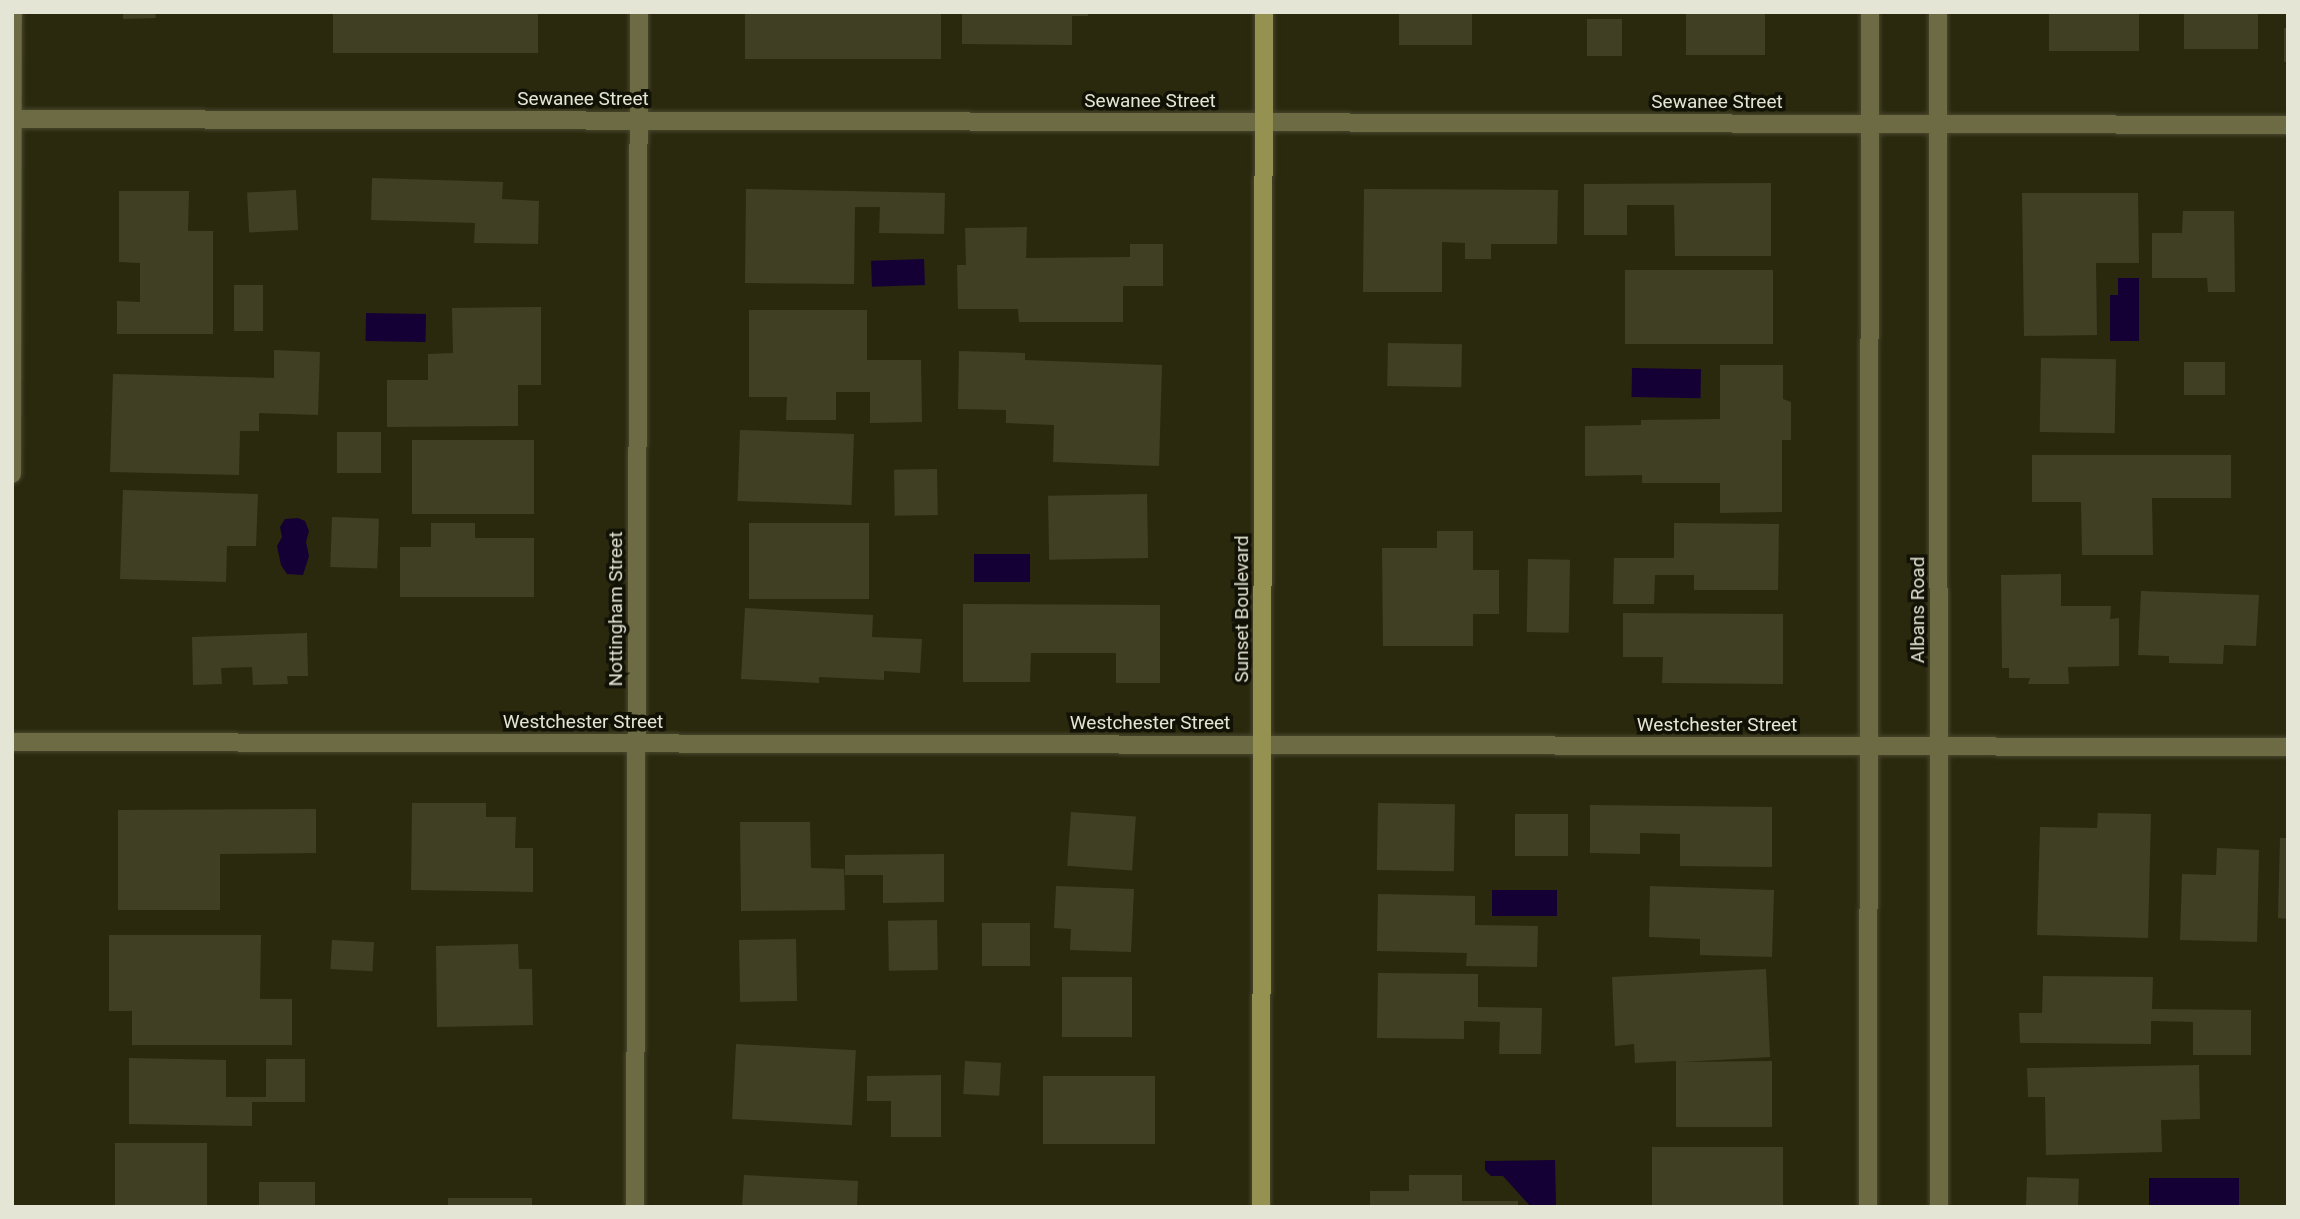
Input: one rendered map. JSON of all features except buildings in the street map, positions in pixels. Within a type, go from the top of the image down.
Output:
[{"type":"street","points":[[12,474],[13,12]]},
{"type":"street","name":"Nottingham Street","points":[[635,1207],[639,12]]},
{"type":"street","name":"Sunset Boulevard","points":[[1261,1207],[1264,12]]},
{"type":"street","points":[[1868,1207],[1870,12]]},
{"type":"street","name":"Albans Road","points":[[1938,12],[1939,1207]]},
{"type":"street","name":"Sewanee Street","points":[[13,119],[2288,125]]},
{"type":"street","name":"Westchester Street","points":[[12,741],[2288,747]]},
{"type":"shaded area","points":[[924,259],[925,285],[872,287],[871,261]]},
{"type":"shaded area","points":[[2118,278],[2139,278],[2139,341],[2110,341],[2110,295],[2118,295]]},
{"type":"shaded area","points":[[366,313],[426,314],[426,342],[366,341]]},
{"type":"shaded area","points":[[1632,368],[1701,369],[1700,398],[1631,397]]},
{"type":"shaded area","points":[[298,518],[305,521],[309,531],[306,542],[309,556],[303,575],[287,574],[281,565],[277,546],[282,537],[280,527],[285,519]]},
{"type":"shaded area","points":[[974,554],[1030,554],[1030,582],[974,582]]},
{"type":"shaded area","points":[[1492,890],[1557,890],[1557,916],[1492,916]]},
{"type":"shaded area","points":[[1555,1160],[1556,1207],[1531,1207],[1503,1176],[1491,1176],[1485,1170],[1485,1161]]},
{"type":"shaded area","points":[[2149,1178],[2239,1178],[2239,1207],[2149,1207]]}]
